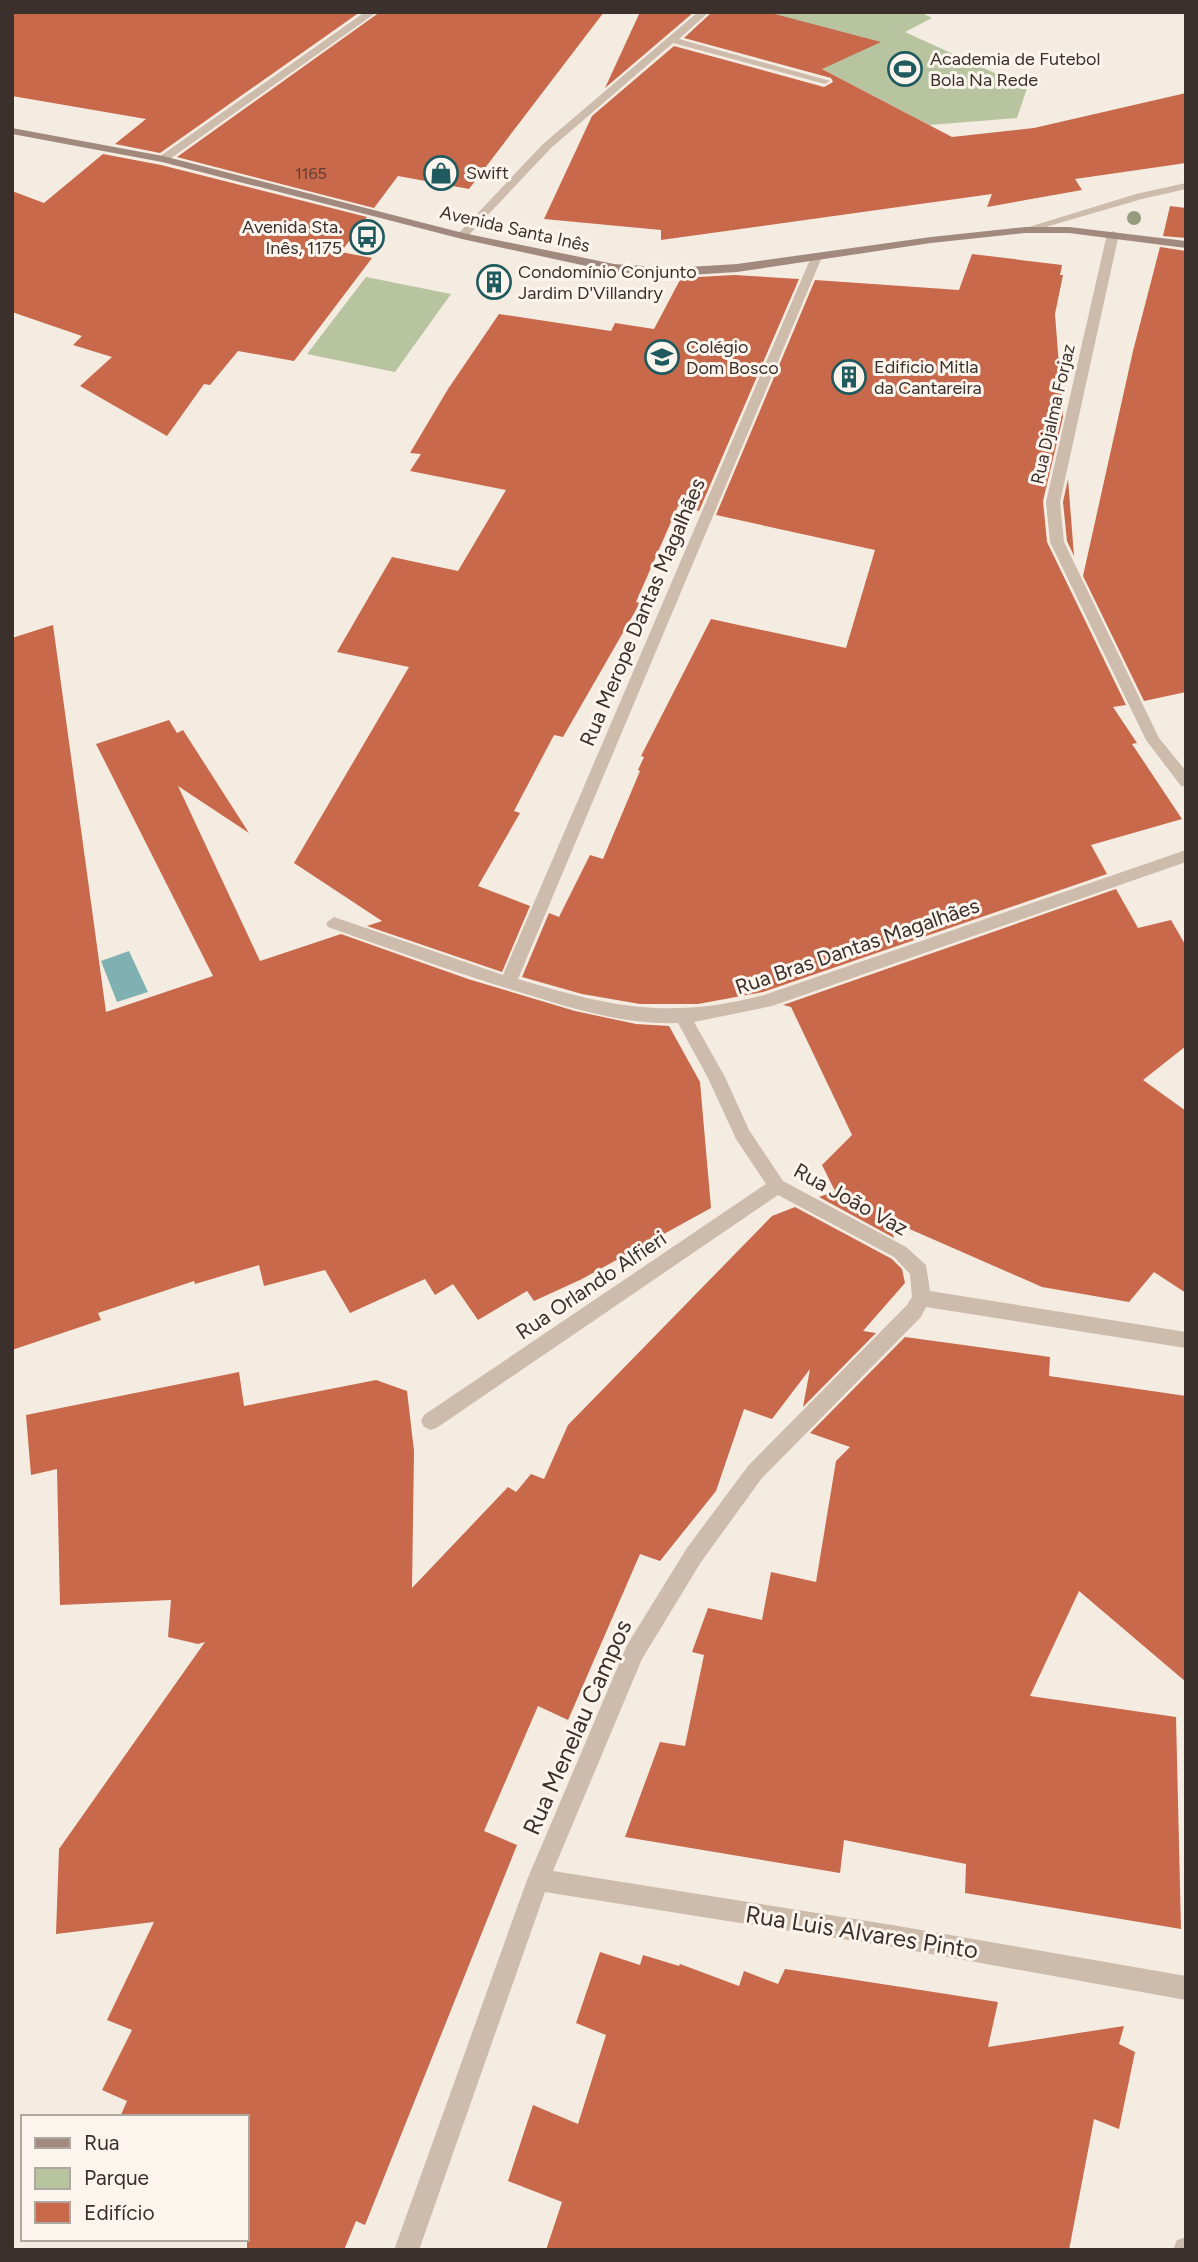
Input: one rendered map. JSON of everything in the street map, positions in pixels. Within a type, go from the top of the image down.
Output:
[{"type":"main road","name":"Avenida Santa Inês","points":[[12,131],[163,159],[462,236],[614,268],[672,272],[737,268],[931,240],[1025,230],[1113,234],[1186,245]]},
{"type":"street","points":[[163,159],[372,12]]},
{"type":"street","points":[[462,236],[547,146],[704,12]]},
{"type":"street","points":[[672,40],[825,81]]},
{"type":"street","points":[[1025,230],[1140,196],[1186,186]]},
{"type":"street","name":"Rua Djalma Forjaz","points":[[1113,234],[1053,502],[1057,542],[1153,740],[1186,782]]},
{"type":"street","name":"Rua Merope Dantas Magalhães","points":[[508,983],[816,257]]},
{"type":"street","name":"Rua Bras Dantas Magalhães","points":[[334,923],[508,983],[635,1015],[682,1017],[725,1012],[766,1001],[1186,856]]},
{"type":"street","name":"Rua João Vaz","points":[[682,1017],[716,1077],[742,1134],[777,1186],[900,1252],[919,1271],[921,1298]]},
{"type":"street","name":"Rua Orlando Alfieri","points":[[431,1421],[777,1186]]},
{"type":"street","points":[[921,1298],[1186,1340]]},
{"type":"street","name":"Rua Menelau Campos","points":[[406,2250],[538,1880],[634,1652],[694,1555],[755,1472],[914,1311],[921,1298]]},
{"type":"street","name":"Rua Luis Alvares Pinto","points":[[538,1880],[892,1936],[1186,1988]]},
{"type":"green space","name":"Academia de Futebol Bola Na Rede","points":[[728,12],[920,12],[932,18],[905,32],[1027,88],[1017,118],[929,125],[826,71]]},
{"type":"green space","points":[[366,277],[451,294],[395,372],[307,354]]},
{"type":"water","points":[[129,951],[148,992],[117,1002],[101,961]]},
{"type":"building","points":[[12,12],[360,12],[160,153],[115,144],[146,119],[12,96]]},
{"type":"building","points":[[380,12],[604,12],[469,189],[398,176],[374,208],[177,157]]},
{"type":"building","points":[[640,12],[694,12],[605,88]]},
{"type":"building","points":[[712,12],[767,12],[881,42],[822,69],[952,137],[1034,128],[1186,93],[1186,163],[1075,179],[1082,190],[987,207],[992,194],[661,240],[661,230],[544,219],[592,116],[674,46],[824,87],[833,82],[831,78],[684,38]]},
{"type":"building","points":[[103,154],[161,165],[367,217],[341,252],[372,258],[294,361],[238,351],[210,385],[204,384],[167,436],[80,386],[112,357],[73,345],[82,336],[12,312],[12,191],[44,203]]},
{"type":"building","points":[[1170,206],[1186,208],[1186,238],[1163,236]]},
{"type":"building","points":[[1160,247],[1186,251],[1186,692],[1144,701],[1083,576],[1133,351]]},
{"type":"building","points":[[972,254],[1062,265],[1060,275],[1063,275],[1055,314],[1063,417],[1043,501],[1047,542],[1126,705],[1113,707],[1137,743],[1132,744],[1182,819],[1091,845],[1107,874],[763,992],[698,1004],[640,1004],[582,994],[522,977],[549,913],[559,917],[590,855],[603,859],[640,771],[638,770],[644,757],[641,756],[711,619],[846,648],[875,550],[716,515],[815,280],[959,290]]},
{"type":"building","points":[[734,275],[799,279],[699,511],[678,506],[636,602],[640,603],[563,737],[554,735],[514,811],[520,813],[478,886],[530,906],[502,972],[367,926],[382,921],[294,863],[409,667],[337,652],[392,557],[458,571],[506,490],[410,471],[421,454],[410,453],[448,389],[499,314],[611,331],[615,323],[654,329],[681,278]]},
{"type":"building","points":[[1068,479],[1074,556],[1067,541],[1063,502]]},
{"type":"building","points":[[53,625],[106,1012],[213,976],[96,744],[169,720],[177,733],[183,730],[249,833],[178,786],[260,961],[341,934],[468,979],[575,1011],[636,1024],[669,1026],[700,1082],[711,1208],[582,1279],[534,1301],[527,1291],[478,1320],[453,1284],[435,1295],[425,1279],[350,1313],[325,1270],[264,1286],[259,1265],[195,1284],[194,1281],[98,1313],[101,1320],[12,1350],[12,638]]},
{"type":"building","points":[[1116,889],[1138,928],[1171,920],[1186,946],[1186,1046],[1143,1080],[1186,1111],[1186,1293],[1154,1272],[1129,1302],[1042,1287],[889,1220],[894,1238],[819,1197],[835,1191],[822,1165],[852,1135],[791,1007],[783,1005]]},
{"type":"building","points":[[795,1207],[892,1259],[902,1269],[905,1283],[863,1331],[876,1333],[803,1407],[810,1369],[772,1419],[744,1409],[716,1491],[660,1561],[640,1554],[568,1720],[538,1706],[484,1831],[517,1845],[365,2225],[356,2221],[344,2250],[247,2250],[248,2115],[121,2115],[127,2101],[102,2090],[132,2030],[107,2020],[154,1922],[56,1934],[59,1849],[205,1642],[198,1644],[168,1637],[171,1600],[60,1605],[57,1469],[31,1475],[26,1415],[239,1372],[244,1406],[376,1380],[407,1391],[414,1451],[412,1588],[508,1487],[516,1492],[531,1474],[544,1479],[568,1425],[772,1216]]},
{"type":"building","points":[[905,1337],[1050,1357],[1049,1376],[1186,1396],[1186,1682],[1079,1591],[1030,1696],[1176,1717],[1181,1929],[965,1893],[966,1864],[844,1840],[840,1873],[625,1837],[660,1742],[685,1746],[704,1655],[692,1652],[708,1608],[762,1620],[771,1572],[816,1582],[836,1461],[850,1447],[810,1433]]},
{"type":"building","points":[[600,1952],[640,1965],[643,1955],[679,1966],[680,1964],[739,1986],[744,1971],[778,1984],[785,1969],[998,2002],[988,2047],[1124,2026],[1119,2044],[1135,2052],[1119,2129],[1094,2119],[1069,2250],[546,2250],[562,2202],[508,2181],[533,2105],[578,2124],[606,2035],[576,2023]]},
{"type":"place","name":"Academia de Futebol Bola Na Rede","points":[[905,69]]},
{"type":"place","name":"Swift","points":[[441,173]]},
{"type":"place","name":"Avenida Sta. Inês, 1175","points":[[367,237]]},
{"type":"place","name":"Condomínio Conjunto Jardim D'Villandry","points":[[494,282]]},
{"type":"place","name":"Colégio Dom Bosco","points":[[662,357]]},
{"type":"place","name":"Edificio Mitla da Cantareira","points":[[849,377]]}]
